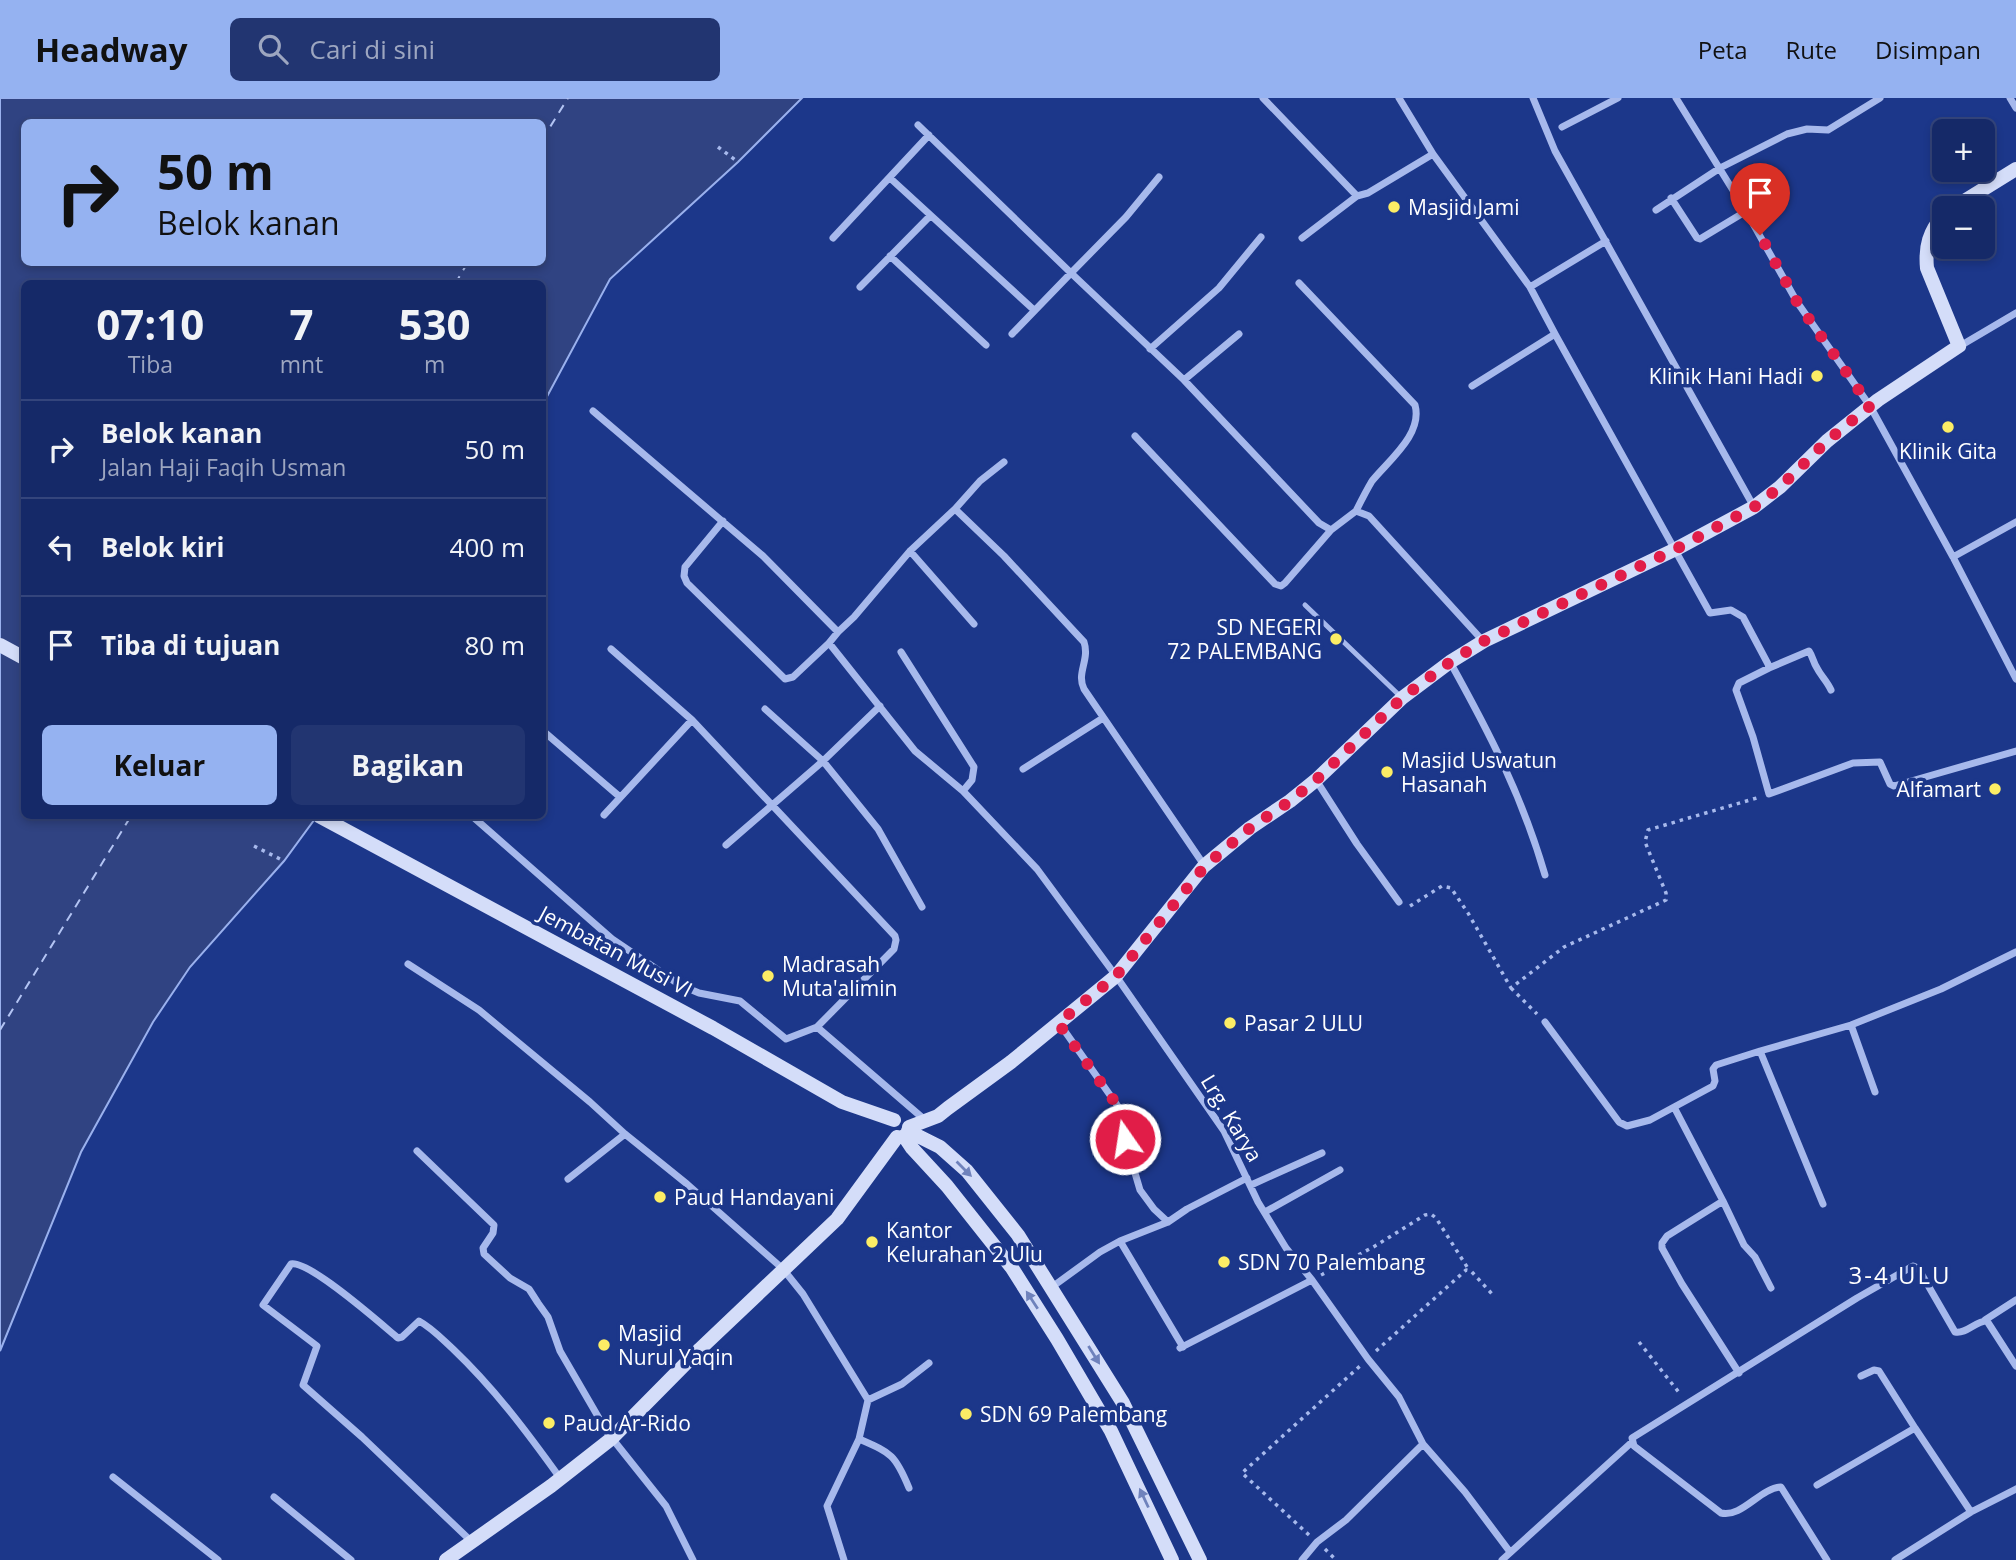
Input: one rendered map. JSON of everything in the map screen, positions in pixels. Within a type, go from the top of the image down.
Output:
[{"type":"street","points":[[1263,98],[1357,195]]},
{"type":"street","points":[[1399,98],[1433,154],[1530,287],[1710,613],[1731,610],[1743,617],[1769,668]]},
{"type":"street","points":[[1533,98],[1555,151],[1756,506]]},
{"type":"street","points":[[1562,127],[1618,98]]},
{"type":"street","points":[[1676,98],[1747,213],[1797,302],[1870,406],[2016,679]]},
{"type":"street","points":[[1656,210],[1720,168],[1787,134],[1807,129],[1828,130],[1880,98]]},
{"type":"street","points":[[2010,98],[2016,108]]},
{"type":"street","points":[[918,125],[1184,380],[1319,523],[1331,530]]},
{"type":"street","points":[[833,238],[929,135]]},
{"type":"street","points":[[1302,238],[1357,195],[1368,193],[1433,154]]},
{"type":"street","points":[[1972,196],[2016,169]]},
{"type":"street","points":[[1012,334],[1126,217],[1159,177]]},
{"type":"street","points":[[890,178],[1034,310]]},
{"type":"street","points":[[1671,198],[1700,239],[1768,198]]},
{"type":"street","points":[[860,287],[930,216]]},
{"type":"street","points":[[1932,232],[1926,255],[1927,268],[1959,346]]},
{"type":"street","points":[[1150,349],[1219,288],[1261,237]]},
{"type":"street","points":[[1530,287],[1606,241]]},
{"type":"street","points":[[890,256],[986,345]]},
{"type":"street","points":[[1135,436],[1275,584],[1281,586],[1285,583],[1331,530],[1356,511],[1370,485],[1410,435],[1416,425],[1417,414],[1415,405],[1299,283]]},
{"type":"street","points":[[446,1560],[611,1439],[691,1357],[836,1219],[904,1133],[937,1116],[1017,1057],[1116,976],[1205,866],[1250,828],[1316,780],[1402,698],[1450,662],[1484,641],[1676,549],[1756,506],[1870,406],[1959,346],[2016,313]]},
{"type":"street","points":[[1184,380],[1239,334]]},
{"type":"street","points":[[1472,386],[1555,334]]},
{"type":"street","points":[[593,411],[763,556],[838,632]]},
{"type":"street","points":[[723,521],[685,567],[684,576],[692,589],[785,680],[793,677],[829,643],[910,551],[955,509],[980,481],[1004,461]]},
{"type":"street","points":[[955,509],[1004,556],[1084,642],[1087,656],[1080,676],[1081,683],[1205,866]]},
{"type":"street","points":[[1356,511],[1369,516],[1484,641]]},
{"type":"street","points":[[1953,557],[2016,522]]},
{"type":"street","points":[[910,551],[974,624]]},
{"type":"street","name":"Lrg. Karya","points":[[829,643],[915,751],[963,791],[1037,869],[1116,976],[1224,1131],[1286,1248],[1312,1280],[1367,1359],[1399,1397],[1423,1444],[1465,1492],[1510,1552]]},
{"type":"street","points":[[0,645],[21,656]]},
{"type":"street","points":[[475,819],[612,939],[680,985],[699,993],[740,1001],[786,1039],[817,1027],[894,949],[896,940],[774,805],[692,720],[611,649]]},
{"type":"street","points":[[1831,690],[1809,651],[1736,686],[1769,794],[1856,762],[1880,762],[1890,784],[1894,786],[2016,751]]},
{"type":"street","points":[[901,652],[974,767],[972,780],[963,791]]},
{"type":"street","points":[[1450,662],[1493,741],[1518,795],[1545,875]]},
{"type":"street","points":[[726,845],[823,761],[880,706]]},
{"type":"street","points":[[765,709],[823,761],[878,829],[922,906]]},
{"type":"street","points":[[1023,769],[1103,718]]},
{"type":"street","points":[[604,815],[692,720]]},
{"type":"street","points":[[546,733],[621,797]]},
{"type":"street","points":[[1316,780],[1357,844],[1399,902]]},
{"type":"street","name":"Jembatan Musi VI","points":[[324,819],[713,1028],[842,1102],[894,1121],[890,1129],[904,1133]]},
{"type":"street","points":[[1545,1022],[1622,1125],[1633,1125],[1650,1120],[1713,1086],[1713,1069],[1716,1065],[1851,1025],[1941,989],[2016,952]]},
{"type":"street","points":[[408,964],[479,1010],[581,1094],[783,1269],[803,1294],[868,1400],[859,1439],[827,1506],[844,1560]]},
{"type":"street","points":[[1058,1023],[1122,1112],[1125,1139],[1140,1191],[1168,1222]]},
{"type":"street","points":[[1851,1025],[1875,1092]]},
{"type":"street","points":[[817,1027],[925,1121]]},
{"type":"street","points":[[1760,1051],[1823,1204]]},
{"type":"street","points":[[1674,1107],[1744,1245],[1755,1256],[1771,1288]]},
{"type":"street","points":[[904,1133],[940,1147],[967,1171],[1018,1235],[1123,1403],[1200,1560]]},
{"type":"street","points":[[904,1133],[912,1149],[947,1186],[1012,1268],[1058,1339],[1111,1431],[1172,1560]]},
{"type":"street","points":[[568,1179],[625,1134]]},
{"type":"street","points":[[416,1152],[494,1225],[493,1233],[483,1251],[510,1278],[529,1289],[548,1317],[560,1352],[611,1439],[666,1506],[693,1560]]},
{"type":"street","points":[[1052,1287],[1120,1241],[1168,1222],[1187,1209],[1322,1153]]},
{"type":"street","points":[[1265,1212],[1340,1170]]},
{"type":"street","points":[[1723,1201],[1667,1236],[1662,1248],[1739,1373]]},
{"type":"street","points":[[1120,1241],[1182,1348],[1312,1280]]},
{"type":"street","points":[[472,1542],[303,1385],[317,1346],[264,1305],[291,1265],[302,1265],[316,1274],[398,1338],[419,1321],[432,1330],[480,1374],[561,1478]]},
{"type":"street","points":[[1502,1560],[1632,1442],[1635,1436],[1913,1266],[1918,1268],[1955,1332],[1960,1333],[2016,1300]]},
{"type":"street","points":[[1984,1320],[1989,1322],[2016,1366]]},
{"type":"street","points":[[868,1400],[902,1384],[929,1363]]},
{"type":"street","points":[[1861,1377],[1874,1370],[1879,1371],[1971,1512]]},
{"type":"street","points":[[1817,1485],[1915,1427]]},
{"type":"street","points":[[859,1439],[887,1451],[909,1488]]},
{"type":"street","points":[[1632,1442],[1721,1513],[1730,1513],[1772,1488],[1781,1487],[1827,1560]]},
{"type":"street","points":[[1302,1560],[1317,1542],[1346,1520],[1423,1444]]},
{"type":"street","points":[[113,1477],[218,1560]]},
{"type":"street","points":[[1895,1560],[1971,1512],[2016,1489]]},
{"type":"street","points":[[274,1497],[351,1560]]},
{"type":"lane","points":[[1305,606],[1402,698]]},
{"type":"path","points":[[718,147],[738,162]]},
{"type":"path","points":[[1511,988],[1564,947],[1666,900],[1666,893],[1645,842],[1648,830],[1769,794]]},
{"type":"path","points":[[254,846],[284,861]]},
{"type":"path","points":[[1399,902],[1408,907],[1442,886],[1451,888],[1511,988],[1545,1022]]},
{"type":"path","points":[[1312,1280],[1375,1246],[1425,1214],[1431,1214],[1436,1219],[1469,1270]]},
{"type":"path","points":[[1639,1342],[1689,1405]]},
{"type":"path","points":[[1242,1473],[1317,1542]]},
{"type":"water","points":[[0,98],[802,98],[738,162],[610,279],[546,398],[546,280],[21,280],[21,819],[315,819],[284,861],[190,967],[153,1022],[81,1152],[0,1351]]},
{"type":"ferry route","points":[[546,134],[568,98]]},
{"type":"ferry route","points":[[457,280],[466,266]]},
{"type":"ferry route","points":[[0,1030],[129,819]]},
{"type":"place","name":"Masjid Jami","points":[[1394,207]]},
{"type":"place","name":"Klinik Hani Hadi","points":[[1817,376]]},
{"type":"place","name":"Klinik Gita","points":[[1948,427]]},
{"type":"place","name":"SD NEGERI 72 PALEMBANG","points":[[1336,639]]},
{"type":"place","name":"Masjid Uswatun Hasanah","points":[[1387,772]]},
{"type":"place","name":"Alfamart","points":[[1995,789]]},
{"type":"place","name":"Madrasah Muta'alimin","points":[[768,976]]},
{"type":"place","name":"Pasar 2 ULU","points":[[1230,1023]]},
{"type":"place","name":"Paud Handayani","points":[[660,1197]]},
{"type":"place","name":"Kantor Kelurahan 2 Ulu","points":[[872,1242]]},
{"type":"place","name":"SDN 70 Palembang","points":[[1224,1262]]},
{"type":"place","name":"Masjid Nurul Yaqin","points":[[604,1345]]},
{"type":"place","name":"SDN 69 Palembang","points":[[966,1414]]},
{"type":"place","name":"Paud Ar-Rido","points":[[549,1423]]},
{"type":"district","name":"3-4 ULU","points":[[1900,1274]]},
{"type":"route","points":[[1125,1139],[1122,1112],[1058,1023],[1116,976],[1205,866],[1250,828],[1316,780],[1402,698],[1450,662],[1484,641],[1676,549],[1754,507],[1870,406],[1797,302],[1760,235]]}]
